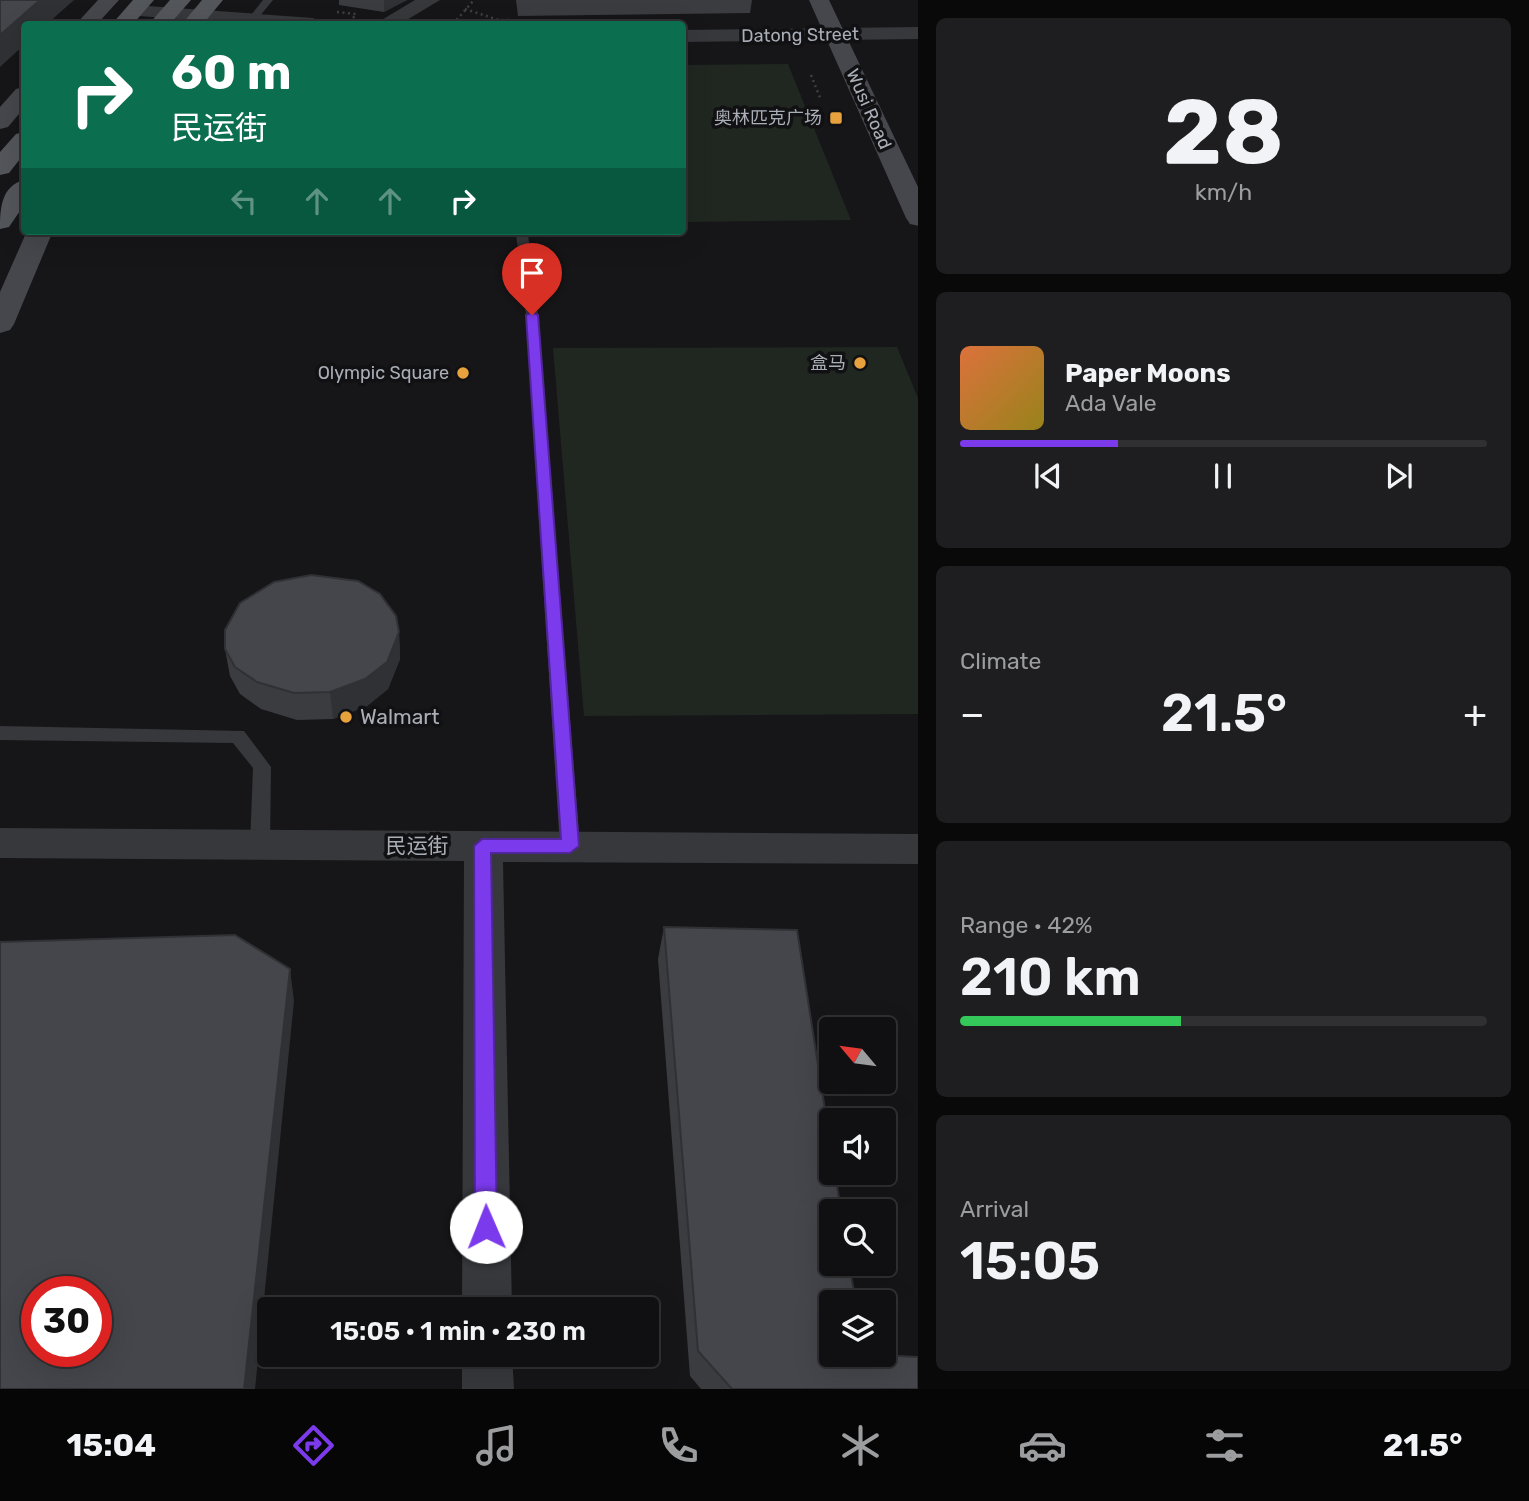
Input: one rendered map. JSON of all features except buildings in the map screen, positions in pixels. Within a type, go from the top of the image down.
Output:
[{"type":"main road","points":[[89,21],[109,0]]},
{"type":"main road","name":"Wusi Road","points":[[819,0],[918,218]]},
{"type":"main road","points":[[0,122],[21,98]]},
{"type":"main road","points":[[0,168],[21,143]]},
{"type":"main road","points":[[0,324],[38,235]]},
{"type":"street","points":[[392,21],[430,0]]},
{"type":"street","points":[[133,12],[201,13],[267,21]]},
{"type":"street","name":"Datong Street","points":[[686,29],[836,35],[918,33]]},
{"type":"street","name":"民运街","points":[[0,843],[918,849]]},
{"type":"street","points":[[482,846],[487,1297]]},
{"type":"street","points":[[487,1367],[488,1389]]},
{"type":"lane","points":[[252,20],[268,0]]},
{"type":"lane","points":[[522,235],[532,315],[570,846]]},
{"type":"lane","points":[[0,733],[238,736],[262,766],[260,845]]},
{"type":"path","points":[[455,21],[474,0]]},
{"type":"path","points":[[464,9],[499,20],[519,21]]},
{"type":"path","points":[[330,11],[356,14],[353,18]]},
{"type":"path","points":[[811,75],[821,100]]},
{"type":"shaded area","points":[[788,64],[851,220],[686,222],[686,65]]},
{"type":"shaded area","points":[[897,347],[918,398],[918,714],[584,716],[553,348]]},
{"type":"place","name":"奥林匹克广场","points":[[836,118]]},
{"type":"place","name":"盒马","points":[[860,363]]},
{"type":"place","name":"Olympic Square","points":[[463,373]]},
{"type":"place","name":"Walmart","points":[[346,717]]},
{"type":"route","points":[[486,1227],[482,846],[570,846],[532,315]]}]
